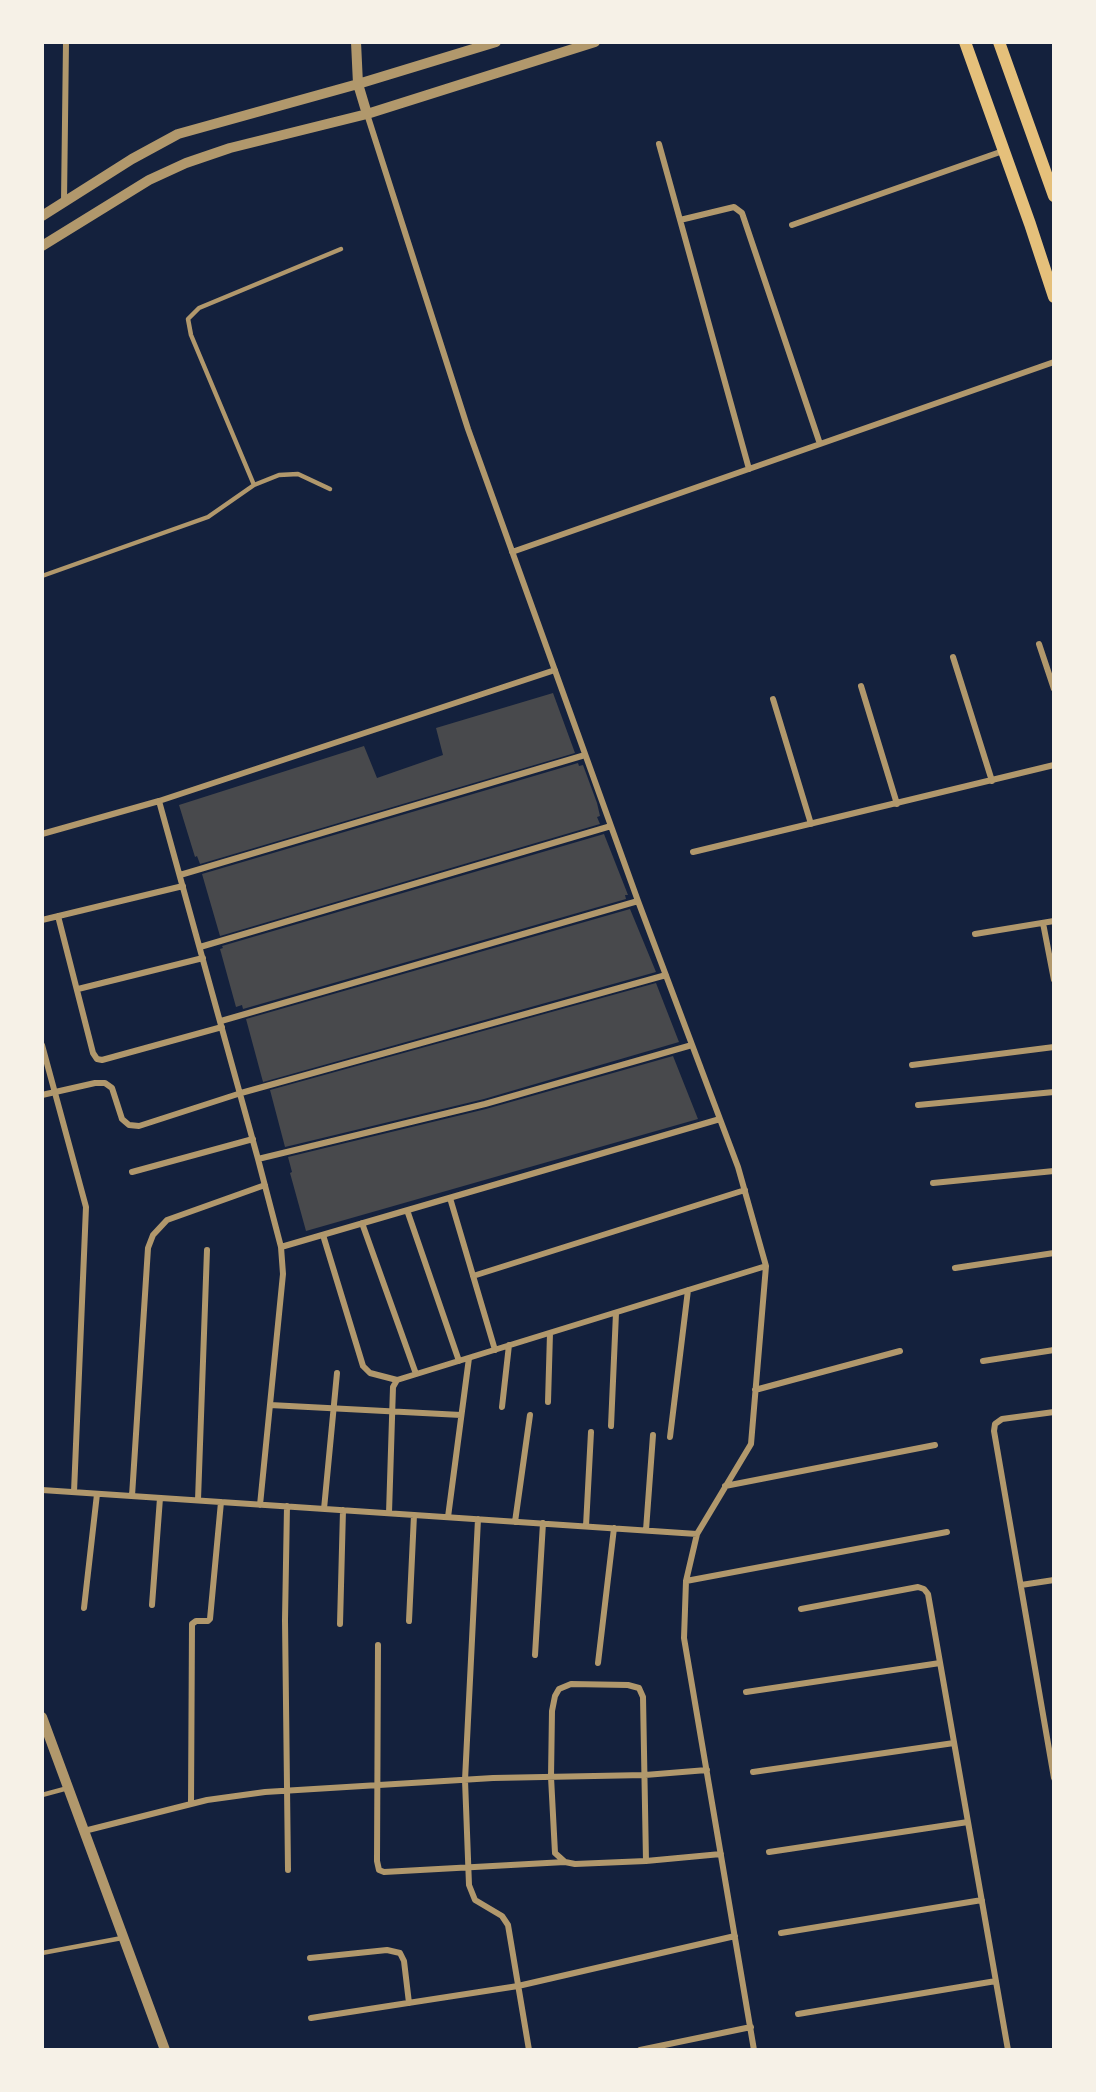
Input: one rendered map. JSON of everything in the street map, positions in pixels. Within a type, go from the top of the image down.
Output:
[{"type":"main road","points":[[965,42],[1054,297]]},
{"type":"main road","points":[[999,42],[1054,196]]},
{"type":"street","points":[[64,201],[66,42]]},
{"type":"street","points":[[356,42],[358,84],[468,429],[638,901],[720,1119],[745,1190],[766,1266],[750,1444],[697,1534],[686,1581],[684,1638],[754,2050]]},
{"type":"street","points":[[42,216],[178,134],[358,84],[496,42]]},
{"type":"street","points":[[42,246],[149,180],[186,163],[230,148],[367,114],[595,42]]},
{"type":"street","points":[[659,144],[749,469]]},
{"type":"street","points":[[792,225],[1004,151]]},
{"type":"street","points":[[681,220],[734,207],[741,213],[820,444]]},
{"type":"street","points":[[512,552],[1054,362]]},
{"type":"street","points":[[1040,644],[1054,689]]},
{"type":"street","points":[[953,657],[992,781]]},
{"type":"street","points":[[42,834],[159,801],[555,670]]},
{"type":"street","points":[[861,686],[897,804]]},
{"type":"street","points":[[773,699],[811,824]]},
{"type":"street","points":[[180,875],[585,755]]},
{"type":"street","points":[[693,852],[1054,765]]},
{"type":"street","points":[[159,801],[254,1139],[281,1247],[283,1274],[260,1505]]},
{"type":"street","points":[[200,947],[611,826]]},
{"type":"street","points":[[42,920],[183,886]]},
{"type":"street","points":[[58,916],[93,1053],[97,1059],[102,1060],[638,901]]},
{"type":"street","points":[[975,934],[1054,921]]},
{"type":"street","points":[[1043,923],[1054,980]]},
{"type":"street","points":[[78,989],[203,958]]},
{"type":"street","points":[[42,1095],[95,1083],[105,1083],[112,1088],[122,1119],[129,1125],[139,1126],[241,1093],[666,975]]},
{"type":"street","points":[[42,1045],[86,1207],[74,1492]]},
{"type":"street","points":[[258,1159],[485,1104],[692,1045]]},
{"type":"street","points":[[912,1065],[1054,1047]]},
{"type":"street","points":[[918,1105],[1054,1092]]},
{"type":"street","points":[[281,1247],[720,1119]]},
{"type":"street","points":[[132,1172],[254,1139]]},
{"type":"street","points":[[933,1183],[1054,1170]]},
{"type":"street","points":[[132,1496],[148,1248],[153,1235],[167,1220],[265,1185]]},
{"type":"street","points":[[473,1276],[745,1190]]},
{"type":"street","points":[[450,1198],[495,1350]]},
{"type":"street","points":[[407,1210],[459,1361]]},
{"type":"street","points":[[362,1223],[416,1374]]},
{"type":"street","points":[[323,1235],[363,1366],[370,1374],[397,1380],[766,1266]]},
{"type":"street","points":[[198,1500],[207,1250]]},
{"type":"street","points":[[955,1268],[1054,1253]]},
{"type":"street","points":[[670,1437],[688,1290]]},
{"type":"street","points":[[611,1426],[616,1312]]},
{"type":"street","points":[[548,1402],[550,1333]]},
{"type":"street","points":[[502,1407],[509,1345]]},
{"type":"street","points":[[983,1361],[1054,1350]]},
{"type":"street","points":[[755,1390],[900,1351]]},
{"type":"street","points":[[448,1517],[469,1358]]},
{"type":"street","points":[[324,1509],[337,1373]]},
{"type":"street","points":[[388,1513],[393,1387],[397,1380]]},
{"type":"street","points":[[270,1405],[461,1415]]},
{"type":"street","points":[[1054,1412],[1002,1419],[995,1424],[994,1431],[1054,1778]]},
{"type":"street","points":[[515,1522],[530,1415]]},
{"type":"street","points":[[586,1526],[591,1432]]},
{"type":"street","points":[[646,1530],[653,1435]]},
{"type":"street","points":[[726,1486],[934,1445]]},
{"type":"street","points":[[42,1490],[697,1534]]},
{"type":"street","points":[[84,1608],[97,1494]]},
{"type":"street","points":[[152,1605],[160,1498]]},
{"type":"street","points":[[191,1804],[192,1624],[196,1621],[210,1619],[220,1502]]},
{"type":"street","points":[[287,1506],[285,1620],[288,1870]]},
{"type":"street","points":[[340,1624],[343,1510]]},
{"type":"street","points":[[409,1622],[414,1515]]},
{"type":"street","points":[[478,1519],[465,1780],[469,1885],[475,1900],[502,1916],[508,1925],[529,2050]]},
{"type":"street","points":[[535,1655],[543,1523]]},
{"type":"street","points":[[598,1663],[614,1528]]},
{"type":"street","points":[[686,1581],[947,1532]]},
{"type":"street","points":[[1021,1584],[1054,1580]]},
{"type":"street","points":[[801,1609],[918,1587],[924,1589],[928,1594],[1008,2050]]},
{"type":"street","points":[[378,1645],[376,1861],[378,1870],[384,1872],[564,1862],[575,1864],[646,1861],[721,1854]]},
{"type":"street","points":[[746,1692],[940,1663]]},
{"type":"street","points":[[564,1862],[555,1853],[551,1777],[552,1711],[559,1689],[571,1684],[628,1685],[639,1688],[643,1697],[646,1861]]},
{"type":"street","points":[[42,1717],[165,2050]]},
{"type":"street","points":[[753,1772],[954,1743]]},
{"type":"street","points":[[84,1831],[191,1804],[265,1792],[465,1780],[645,1775],[707,1770]]},
{"type":"street","points":[[769,1852],[968,1822]]},
{"type":"street","points":[[781,1933],[982,1900]]},
{"type":"street","points":[[311,2018],[518,1986],[735,1936]]},
{"type":"street","points":[[310,1958],[387,1950],[400,1953],[404,1961],[409,2003]]},
{"type":"street","points":[[798,2014],[996,1981]]},
{"type":"street","points":[[640,2050],[751,2027]]},
{"type":"lane","points":[[254,485],[191,335],[188,319],[199,308],[341,249]]},
{"type":"lane","points":[[42,576],[208,517],[254,485],[279,475],[298,474],[330,489]]},
{"type":"lane","points":[[42,1795],[68,1788]]},
{"type":"lane","points":[[42,1953],[124,1938]]},
{"type":"building","points":[[553,693],[575,753],[200,864],[197,856],[195,857],[179,805],[364,746],[377,778],[443,755],[436,728]]},
{"type":"building","points":[[578,763],[579,766],[583,765],[597,803],[600,816],[597,817],[600,824],[220,936],[202,874]]},
{"type":"building","points":[[604,834],[628,895],[625,895],[626,899],[243,1009],[242,1005],[236,1007],[220,949],[223,948],[222,946]]},
{"type":"building","points":[[630,909],[656,972],[263,1082],[246,1019]]},
{"type":"building","points":[[656,983],[679,1042],[484,1099],[285,1147],[270,1090]]},
{"type":"building","points":[[673,1056],[698,1119],[306,1231],[290,1173],[292,1172],[288,1157],[486,1109]]}]
